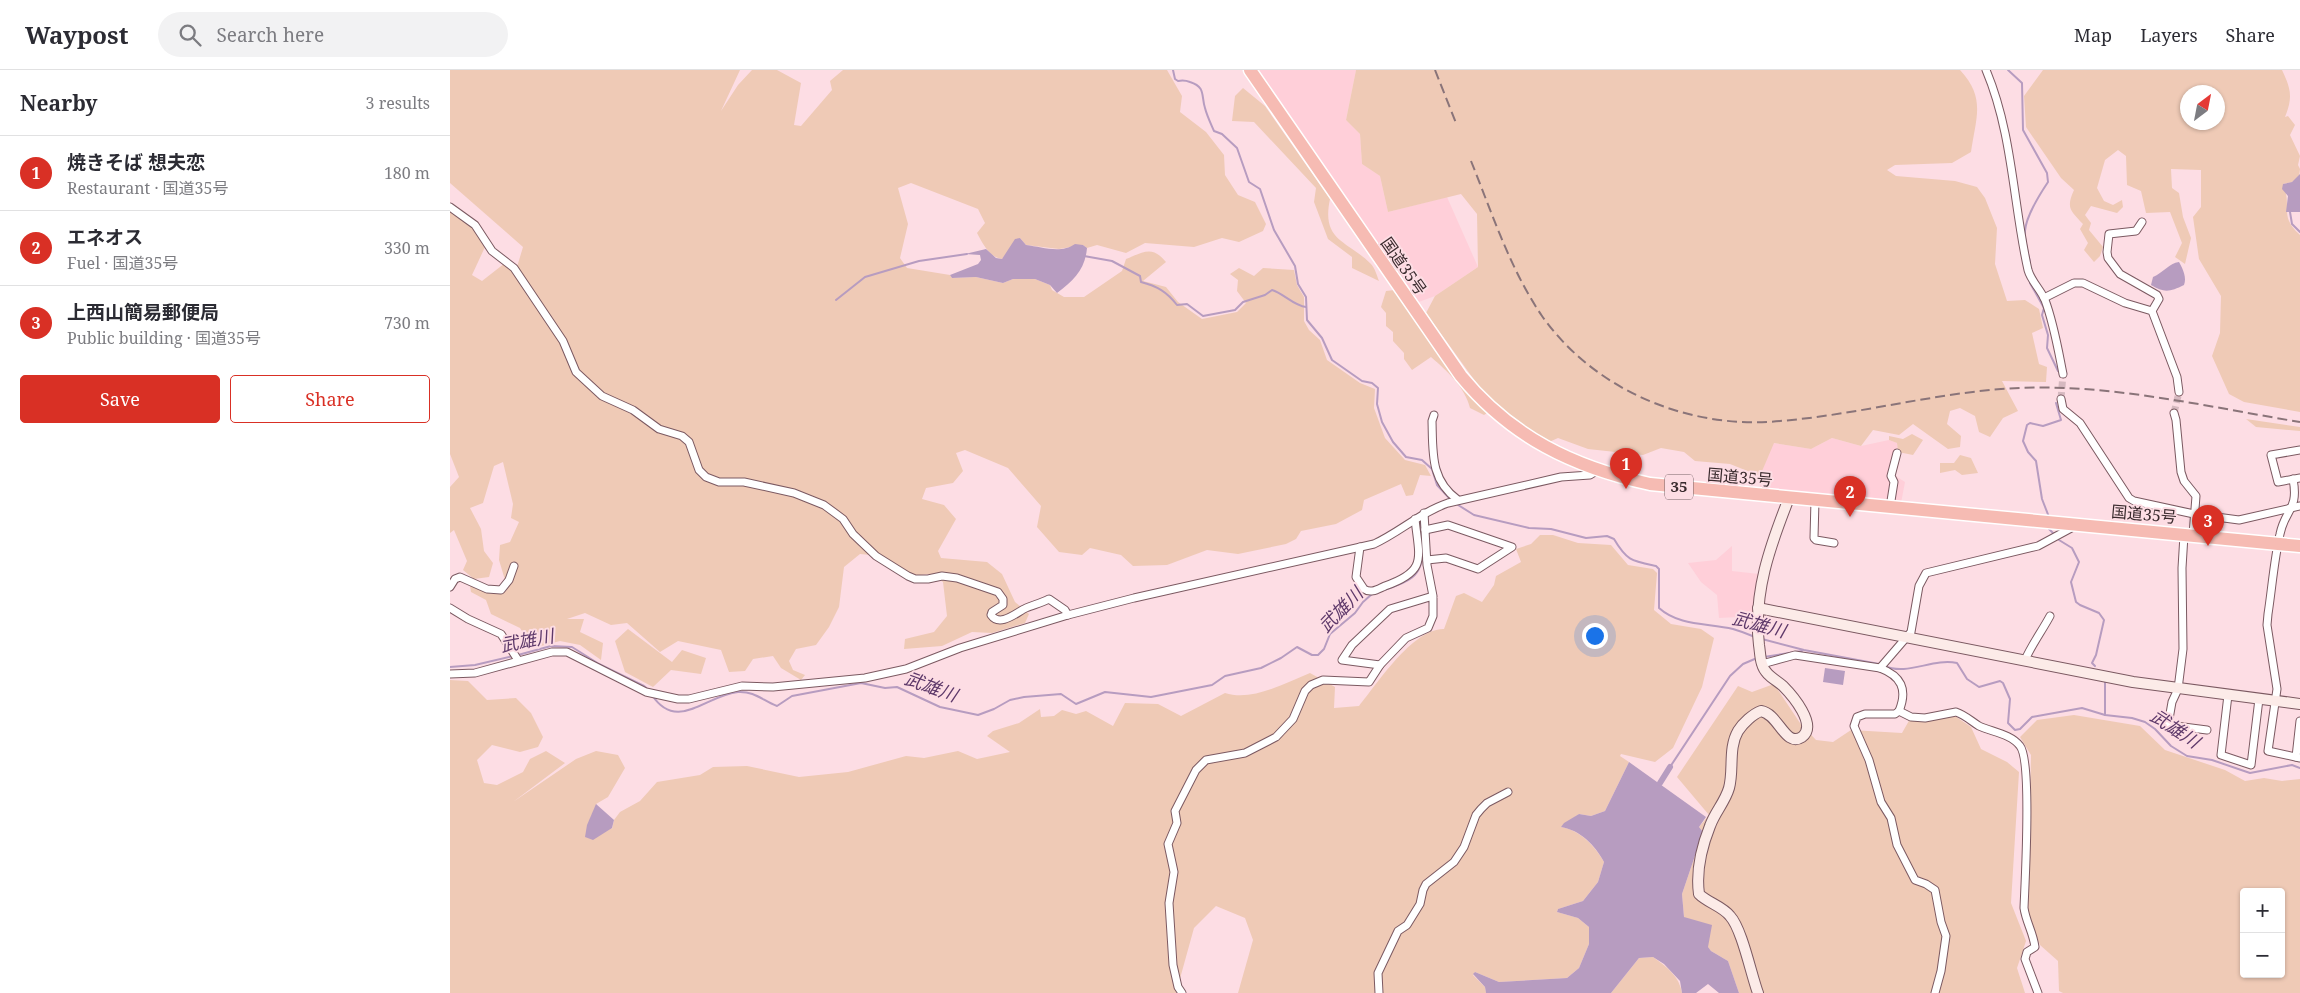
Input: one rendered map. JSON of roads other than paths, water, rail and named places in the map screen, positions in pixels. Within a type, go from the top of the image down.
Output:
[{"type":"highway","name":"国道35号","points":[[1250,70],[1473,391],[1508,424],[1528,438],[1564,457],[1598,470],[1650,484],[2300,546]]},
{"type":"street","points":[[1986,70],[1994,90],[2011,158],[2013,186],[2031,277],[2044,298],[2056,335],[2063,374]]},
{"type":"street","points":[[450,207],[475,225],[492,251],[514,268],[564,341],[576,372],[602,396],[633,410],[659,429],[682,436],[688,442],[699,470],[706,477],[719,482],[744,482],[794,493],[824,505],[843,519],[853,534],[876,556],[908,576],[915,579],[942,576],[957,578],[998,592],[1003,599],[1003,605],[992,612],[993,618],[999,620],[1015,616],[1021,611],[1048,599],[1066,610],[1068,615]]},
{"type":"street","points":[[2142,222],[2136,231],[2109,234],[2107,252],[2108,258],[2120,274],[2157,295],[2160,299],[2152,311]]},
{"type":"street","points":[[2044,298],[2074,283],[2083,283],[2116,300],[2152,311]]},
{"type":"street","points":[[2152,311],[2177,377],[2179,392]]},
{"type":"street","points":[[2061,400],[2063,409],[2080,423],[2129,498],[2134,501],[2194,514],[2239,520],[2297,507]]},
{"type":"street","points":[[2174,413],[2181,472],[2184,481],[2196,496],[2182,568],[2183,649],[2178,689],[2172,702],[2168,725],[2207,730]]},
{"type":"street","points":[[1434,415],[1432,421],[1434,465],[1444,488],[1454,501]]},
{"type":"street","points":[[2300,450],[2271,455],[2278,482],[2296,479],[2297,507],[2280,533],[2267,625],[2277,689],[2268,751],[2298,757],[2300,722]]},
{"type":"street","points":[[1890,507],[1894,482],[1891,476],[1897,454]]},
{"type":"street","points":[[450,674],[475,673],[552,652],[568,652],[646,692],[689,699],[742,686],[773,687],[824,684],[880,676],[906,670],[960,648],[1068,615],[1134,598],[1360,547],[1387,538],[1415,519],[1424,517],[1454,501],[1561,477],[1590,474],[1598,470]]},
{"type":"street","points":[[1758,993],[1736,925],[1724,910],[1708,903],[1698,894],[1697,878],[1710,826],[1724,802],[1729,787],[1734,742],[1743,725],[1761,711],[1773,716],[1785,734],[1791,738],[1798,739],[1804,736],[1807,729],[1806,717],[1783,686],[1765,672],[1757,627],[1764,567],[1789,498]]},
{"type":"street","points":[[1815,500],[1814,538],[1834,543]]},
{"type":"street","points":[[1182,993],[1178,987],[1172,965],[1169,903],[1174,872],[1168,844],[1177,823],[1175,811],[1196,770],[1206,760],[1244,753],[1276,737],[1293,719],[1305,691],[1310,685],[1323,680],[1369,682],[1380,665],[1406,638],[1428,628],[1433,616],[1433,596],[1427,560],[1424,517]]},
{"type":"street","points":[[1360,547],[1356,577],[1364,589],[1370,592],[1401,580],[1413,572],[1418,563],[1415,519]]},
{"type":"street","points":[[1880,668],[1911,632],[1919,586],[1926,573],[2038,546],[2078,524]]},
{"type":"street","points":[[1425,530],[1448,525],[1512,547],[1478,569],[1446,558],[1427,560]]},
{"type":"street","points":[[450,587],[455,579],[460,577],[487,589],[501,590],[510,580],[514,566]]},
{"type":"street","points":[[1380,665],[1342,660],[1352,645],[1390,609],[1433,596]]},
{"type":"street","points":[[1758,608],[2178,689],[2300,704]]},
{"type":"street","points":[[451,610],[501,634],[518,660]]},
{"type":"street","points":[[2025,660],[2032,644],[2039,637],[2050,616]]},
{"type":"street","points":[[1761,656],[1795,655],[1880,668],[1893,673],[1900,682],[1902,704],[1899,711],[1895,714],[1860,715],[1854,726],[1869,760],[1881,802],[1891,818],[1897,845],[1911,874],[1915,880],[1935,890],[1941,922],[1946,936],[1941,971],[1935,993]]},
{"type":"street","points":[[2228,695],[2221,755],[2251,765],[2259,699]]},
{"type":"street","points":[[1899,711],[1911,717],[1926,718],[1956,712],[1978,725],[2006,736],[2018,744],[2023,752],[2026,844],[2024,908],[2026,922],[2033,934],[2035,947],[2028,952],[2025,959],[2038,993]]},
{"type":"street","points":[[1379,993],[1378,973],[1398,931],[1407,925],[1420,904],[1422,890],[1426,884],[1454,862],[1464,847],[1476,815],[1481,809],[1487,803],[1508,792]]},
{"type":"waterway","points":[[1173,70],[1175,79],[1178,81],[1184,80],[1199,86],[1214,131],[1222,134],[1237,148],[1249,182],[1260,189],[1274,230],[1295,266],[1298,284],[1306,297],[1307,320],[1322,338],[1332,360],[1362,381],[1372,383],[1378,388],[1377,404],[1382,422],[1393,442],[1406,457],[1422,460],[1432,469],[1437,485],[1451,500]]},
{"type":"waterway","points":[[2008,70],[2022,83],[2023,130],[2047,173],[2048,182],[2034,205],[2026,225],[2025,238],[2030,262]]},
{"type":"waterway","points":[[2290,212],[2292,224],[2300,232]]},
{"type":"waterway","points":[[836,300],[865,277],[919,261],[967,254]]},
{"type":"waterway","points":[[1084,256],[1112,261],[1140,276],[1141,282],[1161,290],[1177,305],[1187,304],[1203,316],[1235,310],[1243,302],[1265,295],[1272,290],[1306,307]]},
{"type":"waterway","points":[[2030,283],[2044,308],[2042,315],[2048,335],[2047,348],[2058,371]]},
{"type":"waterway","points":[[2049,517],[2042,499],[2036,461],[2028,452],[2023,441],[2027,425],[2030,423],[2043,426],[2061,420],[2056,403]]},
{"type":"waterway","name":"武雄川","points":[[1455,503],[1474,515],[1529,528],[1551,529],[1586,538],[1607,536],[1614,539],[1623,552],[1631,559],[1656,566],[1659,569],[1659,608],[1667,614],[1684,621],[1733,629],[1755,637]]},
{"type":"waterway","name":"武雄川","points":[[1421,540],[1420,523],[1423,518]]},
{"type":"waterway","points":[[2049,529],[2054,534]]},
{"type":"waterway","points":[[2059,540],[2072,548],[2079,562],[2071,582],[2076,602],[2099,613],[2104,620],[2096,655],[2092,663],[2095,666]]},
{"type":"waterway","name":"武雄川","points":[[1384,590],[1400,585],[1417,573],[1422,559],[1422,550]]},
{"type":"waterway","name":"武雄川","points":[[652,695],[662,706],[671,711],[682,712],[738,692],[749,693],[777,706],[792,696],[861,683],[885,688],[897,687],[940,707],[978,715],[1010,700],[1024,697],[1061,694],[1076,704],[1105,692],[1151,697],[1212,685],[1225,676],[1261,668],[1297,647],[1312,655],[1318,655],[1324,649],[1330,634],[1355,613],[1372,594]]},
{"type":"waterway","name":"武雄川","points":[[1762,639],[1804,650],[1879,664]]},
{"type":"waterway","name":"武雄川","points":[[518,655],[551,646],[572,647],[599,664],[644,686],[650,691]]},
{"type":"waterway","points":[[1764,657],[1802,651]]},
{"type":"waterway","name":"武雄川","points":[[450,667],[475,665],[513,656]]},
{"type":"waterway","points":[[1670,767],[1730,676],[1743,664],[1757,658]]},
{"type":"waterway","name":"武雄川","points":[[1884,666],[1902,669],[1938,663],[1957,663],[1967,679],[1979,687],[2000,681],[2003,683],[2010,699],[2008,723],[2015,730],[2020,729],[2032,717],[2082,708],[2105,715],[2132,718],[2145,722],[2155,729],[2171,746],[2187,756],[2212,760],[2250,773],[2292,765],[2300,768]]},
{"type":"waterway","points":[[2105,681],[2105,715]]},
{"type":"waterway","points":[[1660,783],[1670,767]]},
{"type":"tunnel","points":[[2061,399],[2063,374]]},
{"type":"tunnel","points":[[2174,413],[2179,392]]},
{"type":"railway","points":[[1435,70],[1456,123]]},
{"type":"railway","points":[[1471,161],[1511,260],[1542,316],[1564,342],[1589,365],[1617,385],[1647,400],[1679,412],[1712,419],[1746,422],[1780,421],[1973,392],[2039,387],[2114,392],[2189,402],[2300,422]]},
{"type":"place","name":"焼きそば 想夫恋","points":[[1626,489]]},
{"type":"place","name":"エネオス","points":[[1850,517]]},
{"type":"place","name":"上西山簡易郵便局","points":[[2208,546]]}]
